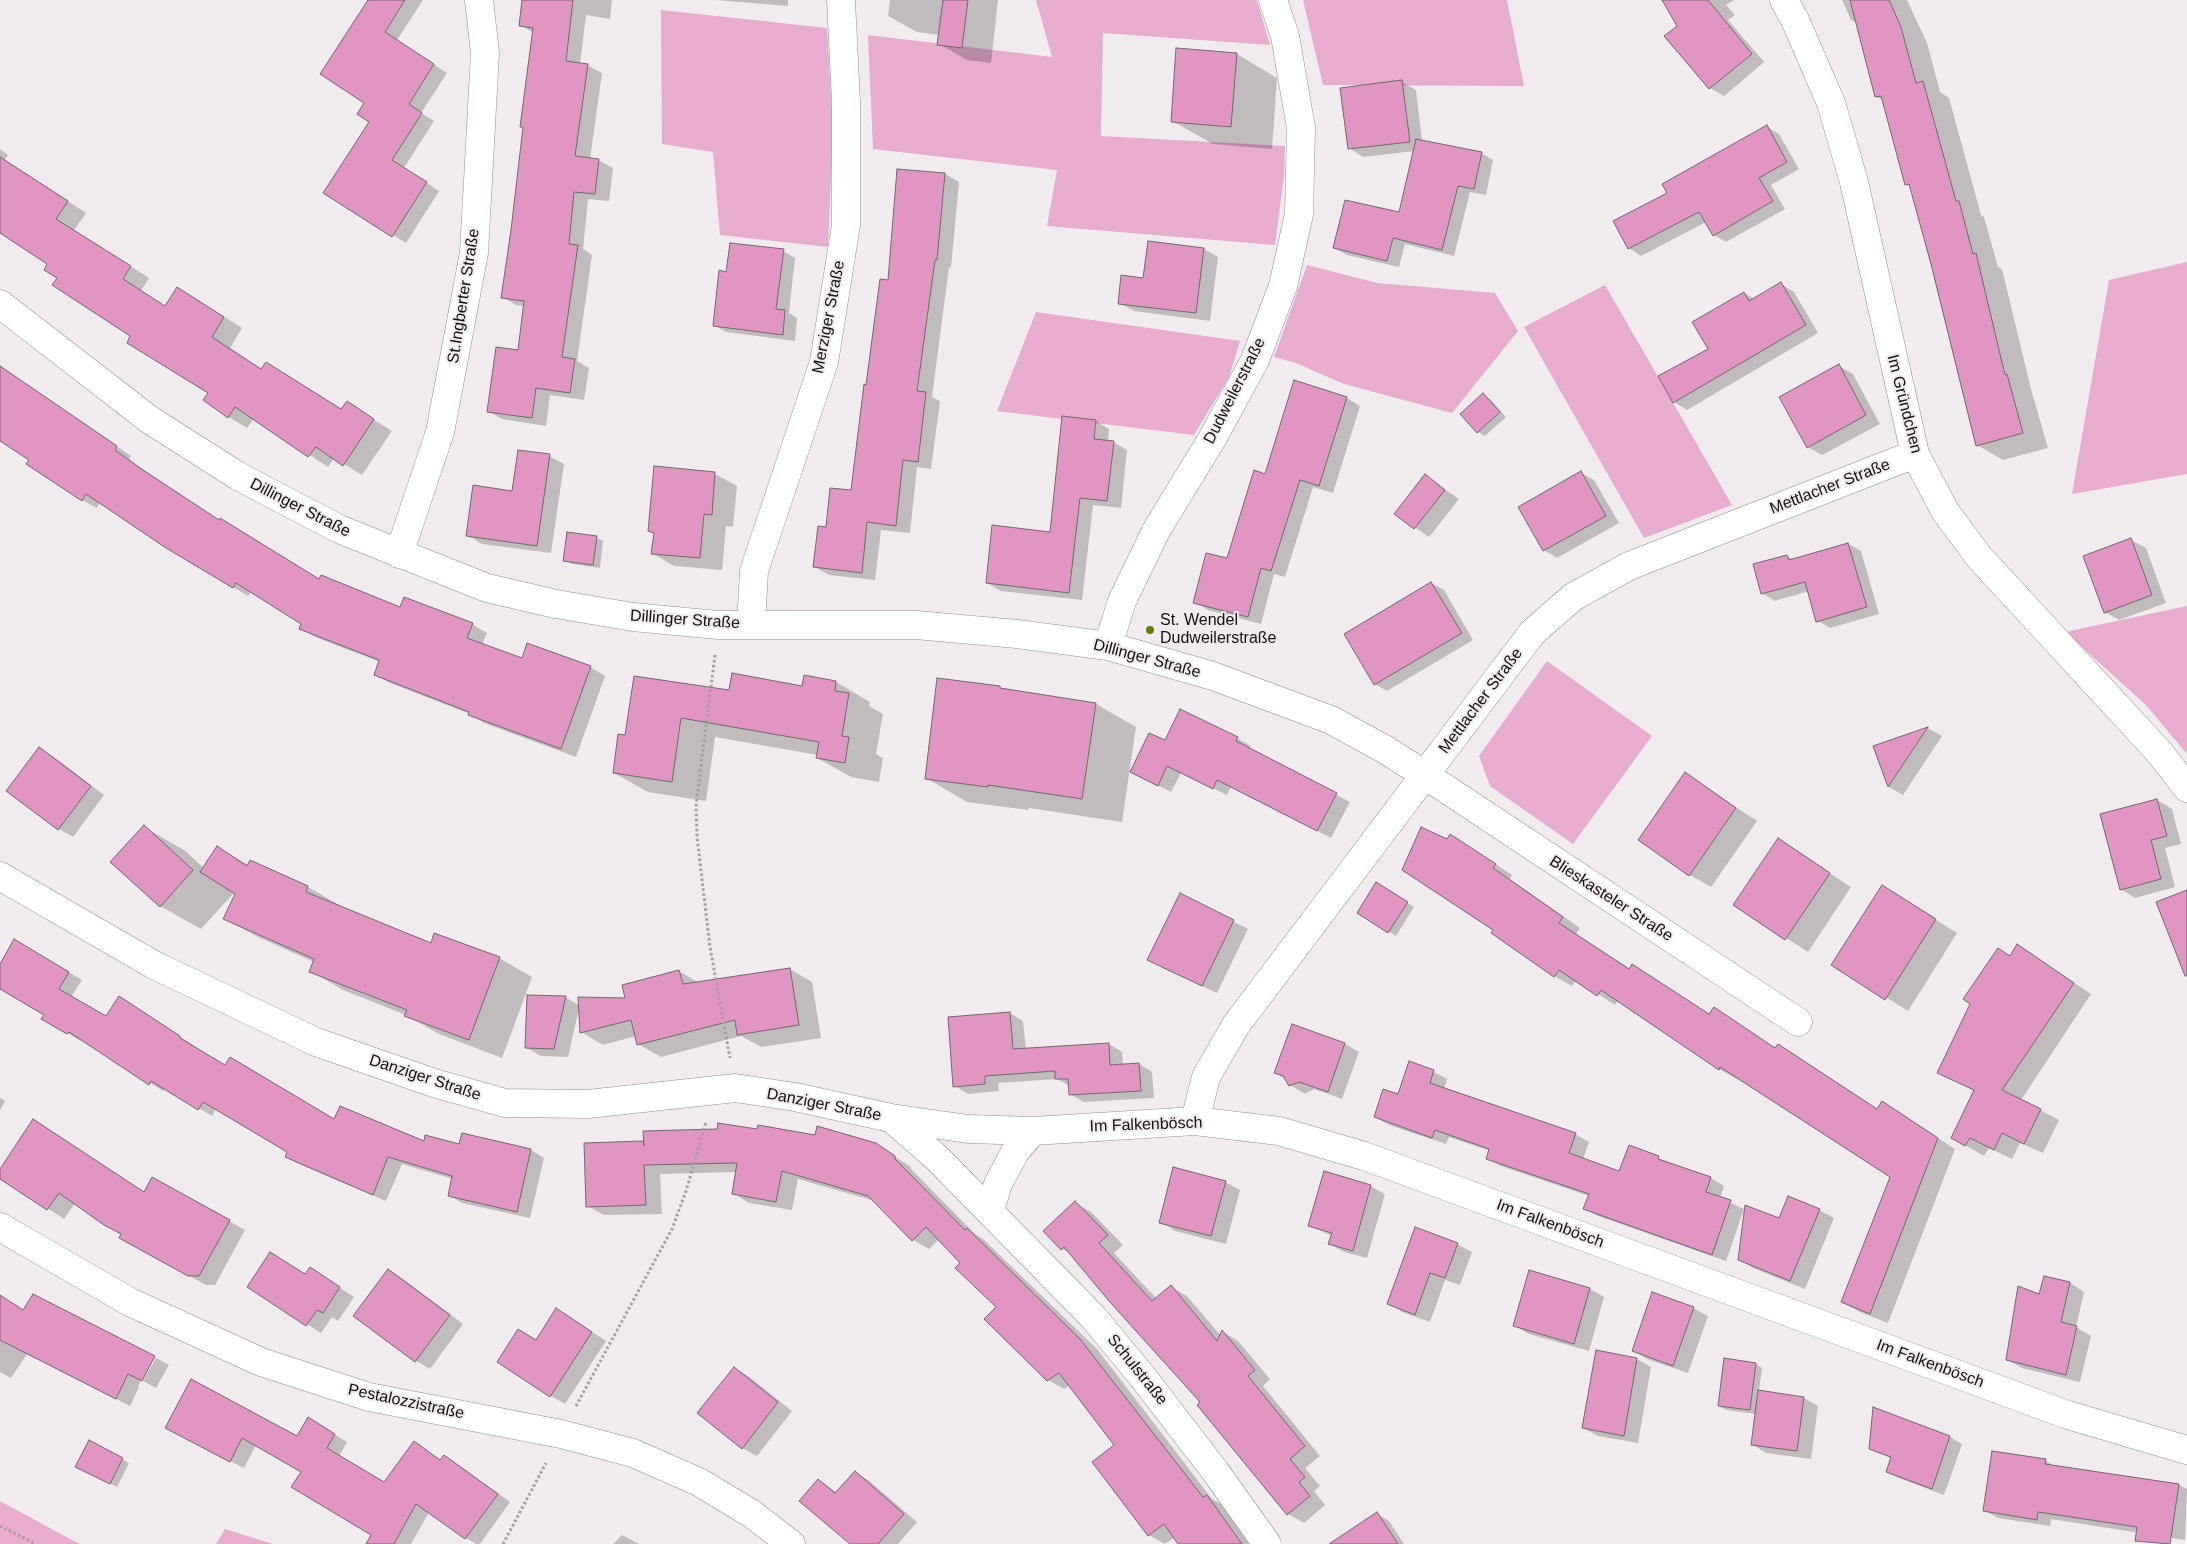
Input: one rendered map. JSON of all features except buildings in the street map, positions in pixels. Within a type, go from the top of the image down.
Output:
[{"type":"street","name":"St.Ingberter Straße","points":[[399,554],[440,432],[474,253],[485,53],[479,0]]},
{"type":"street","name":"Merziger Straße","points":[[751,625],[754,571],[824,362],[846,225],[846,102],[841,0]]},
{"type":"street","name":"Dudweilerstraße","points":[[1108,646],[1122,601],[1157,529],[1212,439],[1254,360],[1283,286],[1299,214],[1301,128],[1285,36],[1273,0]]},
{"type":"street","name":"Im Gründchen","points":[[1784,0],[1795,20],[1831,103],[1851,173],[1915,454],[1945,511],[1979,557],[2160,753],[2187,788]]},
{"type":"street","name":"Dillinger Straße","points":[[0,304],[150,420],[238,476],[339,529],[486,588],[556,604],[633,617],[718,625],[916,625],[1017,634],[1108,646],[1213,676],[1331,720],[1386,750],[1425,775]]},
{"type":"street","name":"Mettlacher Straße","points":[[1195,1121],[1206,1077],[1236,1025],[1532,633],[1573,597],[1628,566],[1915,454]]},
{"type":"street","name":"Blieskasteler Straße","points":[[1425,775],[1798,1022]]},
{"type":"street","name":"Danziger Straße","points":[[2,881],[154,965],[307,1038],[434,1083],[505,1103],[588,1104],[725,1089],[795,1097],[891,1118]]},
{"type":"street","name":"Im Falkenbösch","points":[[891,1118],[968,1129],[1033,1131],[1195,1121],[1278,1131],[1364,1156],[2068,1415],[2187,1450]]},
{"type":"street","name":"Schulstraße","points":[[891,1118],[937,1158],[1094,1317],[1216,1471],[1267,1544]]},
{"type":"street","points":[[990,1210],[998,1184],[1015,1152],[1033,1131]]},
{"type":"street","name":"Pestalozzistraße","points":[[0,1227],[130,1302],[260,1362],[369,1397],[561,1434],[632,1453],[699,1482],[752,1514],[791,1544]]},
{"type":"path","points":[[503,1544],[672,1229],[725,1089],[697,836],[696,805],[718,625]]},
{"type":"path","points":[[0,1526],[36,1544]]},
{"type":"shaded area","points":[[1036,0],[1257,0],[1270,45],[1103,33],[1101,136],[1285,146],[1284,176],[1275,245],[1047,226],[1057,170],[873,149],[868,35],[1052,57]]},
{"type":"shaded area","points":[[1303,0],[1507,0],[1524,86],[1323,85]]},
{"type":"shaded area","points":[[661,10],[827,28],[833,129],[828,247],[720,235],[713,152],[662,144]]},
{"type":"shaded area","points":[[2187,262],[2187,474],[2072,494],[2109,280]]},
{"type":"shaded area","points":[[1307,265],[1377,283],[1495,293],[1518,331],[1452,413],[1344,384],[1296,363],[1274,357]]},
{"type":"shaded area","points":[[1605,285],[1732,505],[1644,538],[1524,327]]},
{"type":"shaded area","points":[[1036,312],[1240,341],[1229,377],[1194,435],[997,411]]},
{"type":"shaded area","points":[[2187,606],[2187,754],[2146,705],[2065,632]]},
{"type":"shaded area","points":[[1547,661],[1652,736],[1573,844],[1490,786],[1479,756]]},
{"type":"shaded area","points":[[0,1501],[72,1540],[80,1544],[0,1544]]},
{"type":"shaded area","points":[[225,1529],[273,1544],[216,1544]]},
{"type":"place","name":"St. Wendel Dudweilerstraße","points":[[1150,630]]}]
